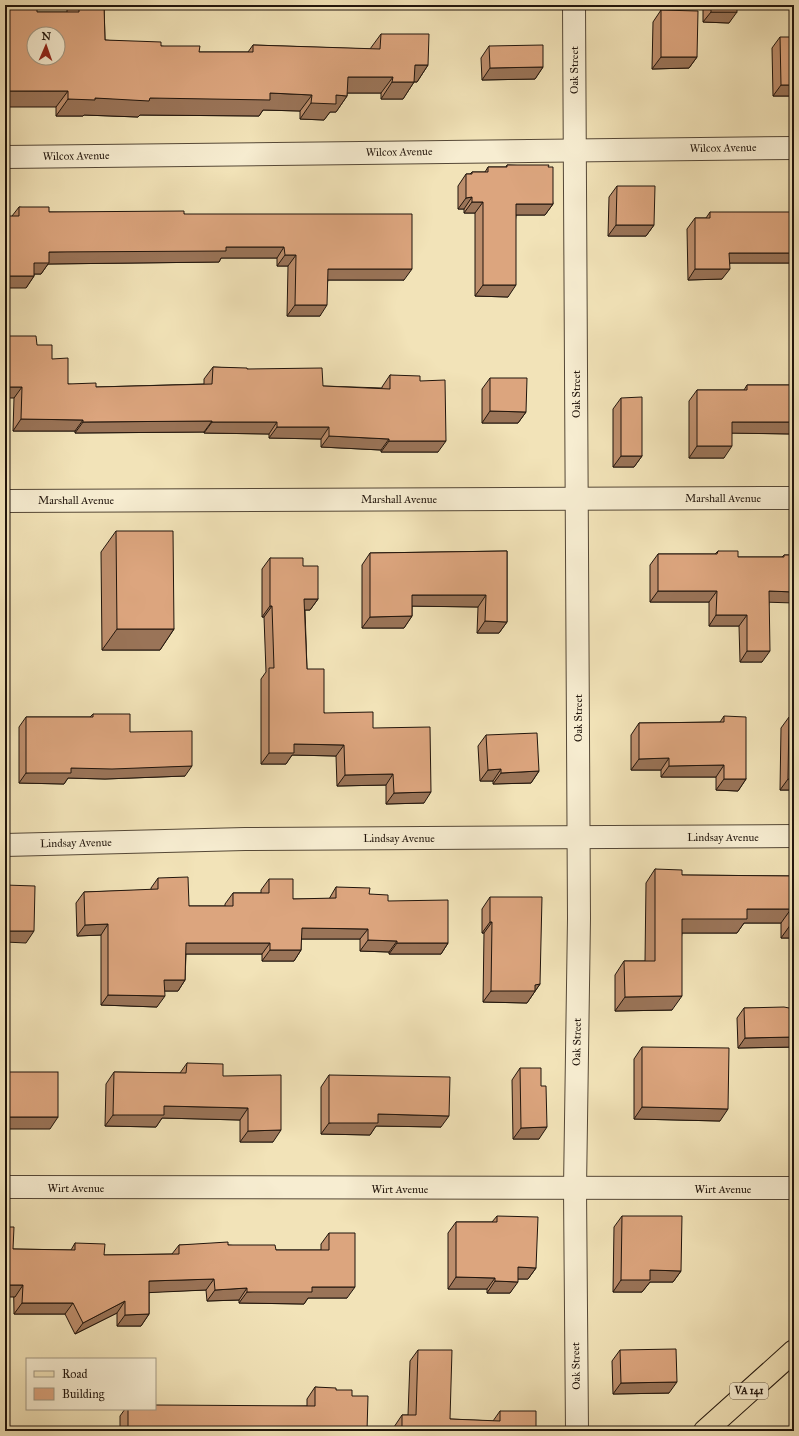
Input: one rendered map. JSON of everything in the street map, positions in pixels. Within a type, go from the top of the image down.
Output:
[{"type":"main road","name":"VA 141","points":[[704,1431],[794,1351]]},
{"type":"street","name":"Oak Street","points":[[574,5],[579,918],[575,1189],[577,1431]]},
{"type":"street","name":"Wilcox Avenue","points":[[5,157],[794,148]]},
{"type":"street","name":"Marshall Avenue","points":[[5,501],[794,498]]},
{"type":"street","name":"Lindsay Avenue","points":[[5,845],[245,839],[794,836]]},
{"type":"street","name":"Wirt Avenue","points":[[5,1187],[575,1189],[794,1188]]},
{"type":"building","points":[[5,5],[37,5],[37,12],[79,12],[79,5],[104,5],[105,40],[161,42],[161,46],[200,46],[199,52],[253,52],[253,45],[380,49],[381,34],[429,34],[428,65],[415,65],[414,82],[392,82],[393,77],[348,77],[347,96],[336,95],[336,104],[311,103],[312,95],[270,93],[270,100],[150,98],[149,101],[95,98],[95,100],[68,99],[68,91],[5,91]]},
{"type":"building","points":[[711,5],[737,5],[737,12],[711,12]]},
{"type":"building","points":[[661,10],[698,11],[697,57],[661,57]]},
{"type":"building","points":[[780,37],[794,37],[794,85],[781,85]]},
{"type":"building","points":[[543,45],[543,67],[490,68],[489,46]]},
{"type":"building","points":[[507,165],[549,165],[548,167],[553,167],[553,204],[516,204],[516,285],[483,285],[483,202],[472,202],[472,197],[466,198],[466,174],[472,174],[472,172],[488,172],[488,167],[507,167]]},
{"type":"building","points":[[617,186],[655,186],[654,225],[616,225]]},
{"type":"building","points":[[19,207],[49,207],[49,212],[184,211],[184,214],[412,214],[412,269],[328,269],[327,305],[295,305],[296,255],[285,255],[284,247],[226,247],[226,251],[49,252],[49,263],[34,263],[34,276],[5,276],[5,216],[19,216]]},
{"type":"building","points":[[710,212],[794,212],[794,253],[729,253],[730,269],[695,269],[695,218],[710,218]]},
{"type":"building","points":[[5,336],[36,336],[37,345],[52,345],[52,359],[68,358],[68,384],[96,383],[96,387],[212,384],[213,367],[247,369],[322,368],[323,386],[390,389],[390,375],[420,376],[420,381],[445,380],[446,441],[389,441],[389,439],[329,436],[329,427],[277,427],[277,422],[83,422],[83,420],[21,419],[22,387],[5,387]]},
{"type":"building","points":[[490,378],[527,378],[526,412],[490,411]]},
{"type":"building","points":[[747,385],[794,385],[794,422],[732,422],[732,446],[697,446],[697,390],[747,390]]},
{"type":"building","points":[[642,397],[642,456],[621,456],[621,398]]},
{"type":"building","points":[[116,531],[173,531],[174,629],[117,629]]},
{"type":"building","points":[[507,551],[507,622],[485,621],[486,595],[412,595],[412,616],[370,617],[370,553]]},
{"type":"building","points":[[718,551],[738,551],[738,557],[784,557],[784,555],[794,555],[794,592],[769,591],[770,651],[747,651],[747,615],[716,615],[717,591],[658,591],[658,554],[717,554]]},
{"type":"building","points":[[270,558],[303,558],[303,566],[318,566],[318,599],[304,599],[307,669],[324,669],[324,713],[373,712],[373,728],[430,727],[431,792],[394,793],[393,774],[345,775],[344,745],[294,744],[294,753],[269,753],[269,668],[274,668],[272,606],[270,606]]},
{"type":"building","points":[[93,714],[130,714],[130,732],[192,731],[192,766],[112,769],[71,768],[71,773],[26,773],[26,717],[93,717]]},
{"type":"building","points":[[724,716],[746,717],[746,779],[724,779],[724,765],[669,766],[669,758],[639,759],[639,723],[724,722]]},
{"type":"building","points":[[789,717],[794,717],[794,779],[788,779]]},
{"type":"building","points":[[537,733],[539,771],[501,773],[501,769],[488,770],[486,735]]},
{"type":"building","points":[[655,869],[682,870],[682,875],[794,876],[794,924],[791,924],[791,909],[747,909],[747,919],[682,919],[682,996],[625,997],[624,961],[655,961]]},
{"type":"building","points":[[188,877],[189,906],[233,906],[233,893],[269,893],[269,879],[293,879],[293,899],[336,898],[336,887],[370,888],[369,894],[388,895],[388,901],[448,900],[448,943],[397,943],[397,941],[368,940],[368,929],[302,928],[301,950],[270,950],[270,943],[186,943],[185,980],[164,980],[165,996],[108,995],[108,924],[85,925],[84,892],[158,889],[158,878]]},
{"type":"building","points":[[5,885],[35,886],[34,931],[5,931]]},
{"type":"building","points":[[490,897],[542,897],[540,984],[535,985],[535,991],[491,991],[492,922],[490,922]]},
{"type":"building","points":[[784,1007],[794,1009],[794,1037],[745,1038],[744,1008]]},
{"type":"building","points":[[642,1047],[729,1048],[728,1109],[642,1107]]},
{"type":"building","points":[[187,1063],[223,1064],[223,1076],[281,1075],[281,1130],[248,1131],[248,1108],[164,1106],[164,1115],[113,1115],[114,1072],[186,1073]]},
{"type":"building","points":[[520,1068],[541,1068],[541,1086],[546,1086],[547,1127],[521,1128]]},
{"type":"building","points":[[5,1072],[58,1072],[58,1117],[5,1117]]},
{"type":"building","points":[[329,1075],[450,1077],[449,1116],[378,1114],[378,1123],[329,1123]]},
{"type":"building","points":[[497,1216],[538,1217],[536,1268],[518,1267],[518,1282],[495,1281],[495,1278],[456,1277],[456,1222],[497,1222]]},
{"type":"building","points":[[622,1216],[682,1216],[681,1271],[650,1270],[650,1280],[621,1280]]},
{"type":"building","points":[[5,1227],[14,1227],[13,1249],[75,1250],[75,1243],[105,1244],[104,1255],[179,1254],[179,1245],[228,1242],[228,1245],[275,1245],[276,1250],[329,1250],[329,1233],[355,1233],[355,1287],[312,1287],[312,1292],[247,1292],[247,1288],[215,1290],[214,1279],[149,1281],[149,1314],[125,1315],[125,1301],[83,1323],[73,1303],[22,1303],[23,1285],[5,1285]]},
{"type":"building","points":[[676,1349],[677,1382],[621,1383],[620,1350]]},
{"type":"building","points":[[418,1350],[452,1350],[450,1419],[500,1421],[500,1411],[536,1411],[536,1431],[402,1431],[402,1415],[416,1415]]},
{"type":"building","points":[[315,1387],[336,1388],[336,1390],[352,1390],[352,1396],[368,1396],[367,1431],[128,1431],[128,1410],[156,1410],[156,1405],[315,1406]]}]
